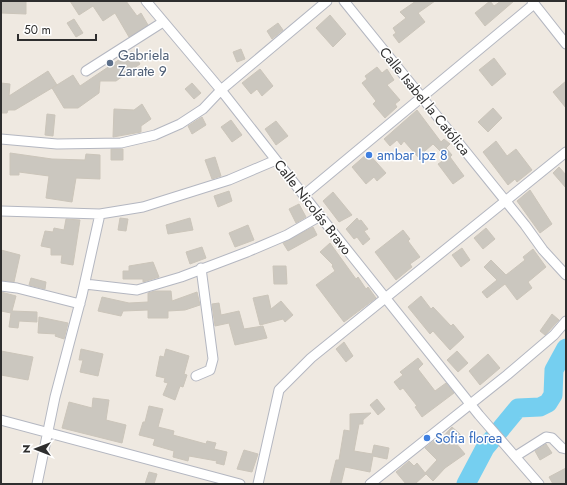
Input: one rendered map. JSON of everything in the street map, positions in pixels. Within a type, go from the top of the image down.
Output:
[{"type":"street","name":"Calle Nicolás Bravo","points":[[146,1],[221,90],[470,403],[539,484]]},
{"type":"street","points":[[1,139],[57,144],[121,143],[155,135],[180,124],[203,109],[221,90],[327,1]]},
{"type":"street","name":"Calle Isabel la Católica","points":[[344,1],[543,250],[566,275]]},
{"type":"street","points":[[304,195],[422,98],[533,3],[566,44]]},
{"type":"street","points":[[86,71],[163,22]]},
{"type":"street","points":[[258,484],[279,390],[311,358],[566,152]]},
{"type":"street","points":[[1,211],[100,214],[143,207],[229,180],[276,160]]},
{"type":"street","points":[[37,484],[100,214]]},
{"type":"street","points":[[84,284],[137,290],[181,277],[201,268],[254,249],[320,216]]},
{"type":"street","points":[[196,376],[210,370],[213,359],[201,268]]},
{"type":"street","points":[[1,286],[17,288],[80,304]]},
{"type":"street","points":[[370,484],[554,335],[566,321]]},
{"type":"street","points":[[1,420],[240,484]]},
{"type":"street","points":[[511,450],[546,437],[552,438],[562,448],[566,449]]},
{"type":"building","points":[[1,1],[26,1],[26,14],[1,13]]},
{"type":"building","points":[[70,1],[126,1],[137,16],[141,13],[148,25],[129,37],[115,13],[103,21],[93,6],[79,15]]},
{"type":"building","points":[[416,1],[435,1],[418,13],[425,22],[399,43],[393,35],[396,33],[393,28],[406,18],[400,12]]},
{"type":"building","points":[[490,1],[494,6],[501,1],[514,1],[485,26],[475,13]]},
{"type":"building","points":[[330,15],[346,34],[333,47],[316,28]]},
{"type":"building","points":[[74,19],[83,33],[76,37],[67,23]]},
{"type":"building","points":[[278,23],[283,30],[272,39],[267,31]]},
{"type":"building","points":[[241,49],[245,59],[237,62],[233,52]]},
{"type":"building","points":[[132,51],[140,64],[116,81],[100,81],[99,93],[78,108],[64,108],[52,88],[15,110],[8,110],[7,113],[1,113],[1,83],[10,84],[9,96],[48,71],[57,85],[73,75],[80,86]]},
{"type":"building","points":[[494,58],[506,74],[492,86],[479,70]]},
{"type":"building","points":[[377,67],[382,73],[387,69],[394,80],[387,85],[400,100],[395,104],[397,107],[385,118],[373,104],[376,101],[362,83],[367,79],[365,76]]},
{"type":"building","points":[[260,69],[273,86],[262,96],[257,89],[251,94],[242,83]]},
{"type":"building","points":[[566,81],[566,108],[553,92]]},
{"type":"building","points":[[192,83],[201,93],[194,99],[185,89]]},
{"type":"building","points":[[142,104],[151,119],[141,126],[141,132],[113,137],[114,109],[134,110]]},
{"type":"building","points":[[493,108],[502,118],[488,132],[478,122]]},
{"type":"building","points":[[417,110],[441,142],[444,139],[450,144],[446,148],[452,155],[450,157],[464,176],[453,184],[438,164],[447,158],[433,144],[418,157],[404,141],[401,145],[397,140],[390,146],[384,139]]},
{"type":"building","points":[[47,114],[55,115],[53,136],[45,135]]},
{"type":"building","points":[[202,117],[206,125],[192,134],[188,126]]},
{"type":"building","points":[[231,120],[242,135],[232,142],[221,127]]},
{"type":"building","points":[[276,121],[288,136],[276,145],[265,129]]},
{"type":"building","points":[[496,141],[507,156],[516,149],[532,170],[517,182],[515,179],[508,185],[483,152]]},
{"type":"building","points":[[111,149],[123,149],[123,160],[111,160]]},
{"type":"building","points":[[10,153],[52,159],[85,160],[86,154],[100,155],[100,179],[76,178],[72,202],[46,198],[49,176],[19,172],[19,175],[10,175]]},
{"type":"building","points":[[368,153],[386,173],[377,181],[374,177],[366,184],[352,167]]},
{"type":"building","points":[[215,157],[221,176],[212,179],[205,160]]},
{"type":"building","points":[[559,167],[566,175],[566,188],[553,173]]},
{"type":"building","points":[[530,190],[552,224],[540,233],[517,201]]},
{"type":"building","points":[[229,191],[232,201],[218,207],[214,196]]},
{"type":"building","points":[[333,192],[352,215],[339,222],[323,201]]},
{"type":"building","points":[[299,204],[306,217],[296,223],[289,209]]},
{"type":"building","points":[[120,218],[128,219],[126,231],[118,230]]},
{"type":"building","points":[[190,218],[193,230],[168,234],[166,225]]},
{"type":"building","points":[[357,218],[359,221],[361,220],[368,229],[364,231],[370,239],[363,245],[357,237],[354,239],[346,229]]},
{"type":"building","points":[[66,219],[80,220],[73,265],[61,263],[62,255],[51,255],[51,248],[41,246],[45,231],[53,232],[54,228],[64,230]]},
{"type":"building","points":[[248,225],[254,240],[235,247],[229,233]]},
{"type":"building","points":[[313,227],[317,235],[288,251],[283,243]]},
{"type":"building","points":[[486,228],[495,239],[483,249],[474,238]]},
{"type":"building","points":[[403,230],[410,239],[408,241],[420,257],[410,264],[412,267],[396,280],[375,252]]},
{"type":"building","points":[[330,243],[356,279],[358,277],[366,289],[368,287],[376,298],[344,322],[316,285],[335,271],[332,266],[333,265],[320,252]]},
{"type":"building","points":[[202,247],[206,258],[190,264],[186,252]]},
{"type":"building","points":[[462,248],[470,260],[461,267],[452,255]]},
{"type":"building","points":[[533,249],[546,267],[528,282],[532,288],[517,300],[505,284],[487,298],[482,292],[497,280],[484,267],[491,260],[506,275],[525,260],[523,257]]},
{"type":"building","points":[[1,250],[20,255],[14,282],[1,280]]},
{"type":"building","points":[[153,262],[159,277],[143,282],[143,279],[123,279],[123,271],[129,271],[129,266]]},
{"type":"building","points":[[273,266],[286,266],[287,284],[274,284]]},
{"type":"building","points":[[31,278],[46,282],[45,289],[29,285]]},
{"type":"building","points":[[155,291],[171,291],[172,301],[197,292],[200,305],[185,310],[168,311],[168,318],[148,318],[148,310],[123,311],[121,316],[98,311],[102,297],[129,303],[148,302],[148,293]]},
{"type":"building","points":[[1,292],[16,296],[12,311],[37,312],[37,322],[19,321],[18,328],[9,327],[11,313],[1,311]]},
{"type":"building","points":[[268,295],[271,309],[281,301],[293,315],[285,322],[283,319],[260,325],[253,298]]},
{"type":"building","points":[[421,296],[431,309],[433,307],[451,326],[453,324],[464,337],[450,350],[433,331],[430,334],[408,307]]},
{"type":"building","points":[[219,303],[221,315],[239,311],[244,329],[263,326],[267,338],[235,345],[229,323],[215,326],[212,304]]},
{"type":"building","points":[[552,314],[559,320],[545,335],[540,331]]},
{"type":"building","points":[[39,317],[68,323],[64,339],[55,336],[56,334],[38,333]]},
{"type":"building","points":[[344,342],[353,356],[346,362],[336,349]]},
{"type":"building","points":[[81,349],[103,354],[98,376],[80,372],[83,360],[79,360]]},
{"type":"building","points":[[166,349],[189,356],[184,374],[187,375],[183,387],[180,386],[175,400],[163,395],[168,383],[164,382],[165,378],[156,376],[160,356],[164,357]]},
{"type":"building","points":[[1,351],[33,357],[28,380],[1,375]]},
{"type":"building","points":[[457,351],[468,363],[458,372],[447,360]]},
{"type":"building","points":[[488,354],[500,368],[480,385],[469,371]]},
{"type":"building","points":[[418,358],[423,364],[418,369],[435,391],[446,383],[454,393],[422,417],[415,407],[417,406],[403,388],[400,390],[394,382],[403,375],[400,372]]},
{"type":"building","points":[[93,398],[109,400],[106,420],[126,425],[122,443],[62,428],[69,402],[92,408]]},
{"type":"building","points":[[377,399],[385,409],[378,415],[370,405]]},
{"type":"building","points":[[149,406],[163,409],[158,427],[174,431],[173,435],[206,444],[207,441],[216,443],[214,449],[227,452],[224,465],[216,463],[217,461],[189,456],[188,461],[173,457],[174,451],[153,445],[155,439],[139,435],[143,422],[145,422]]},
{"type":"building","points":[[371,413],[363,420],[363,424],[359,424],[354,451],[372,454],[374,445],[389,448],[387,459],[373,456],[370,472],[345,467],[341,484],[330,484],[336,460],[339,460],[344,430],[350,431],[350,414]]},
{"type":"building","points":[[452,427],[461,435],[455,442],[465,454],[445,468],[433,481],[425,473],[437,460],[425,448],[435,440],[438,442]]},
{"type":"building","points":[[546,444],[552,453],[540,460],[535,451]]},
{"type":"building","points":[[244,450],[258,454],[252,472],[237,469]]},
{"type":"building","points":[[409,461],[414,466],[417,463],[426,474],[415,484],[406,484],[396,472]]},
{"type":"building","points":[[566,468],[566,484],[553,484],[549,477]]},
{"type":"building","points":[[149,472],[157,474],[154,484],[145,484]]},
{"type":"waterway","points":[[466,484],[485,448],[518,408],[540,407],[548,403],[553,395],[554,370],[566,348]]},
{"type":"place","name":"Gabriela Zarate 9","points":[[110,63]]},
{"type":"place","name":"ambar lpz 8","points":[[369,155]]},
{"type":"place","name":"Sofia florea","points":[[427,438]]}]
